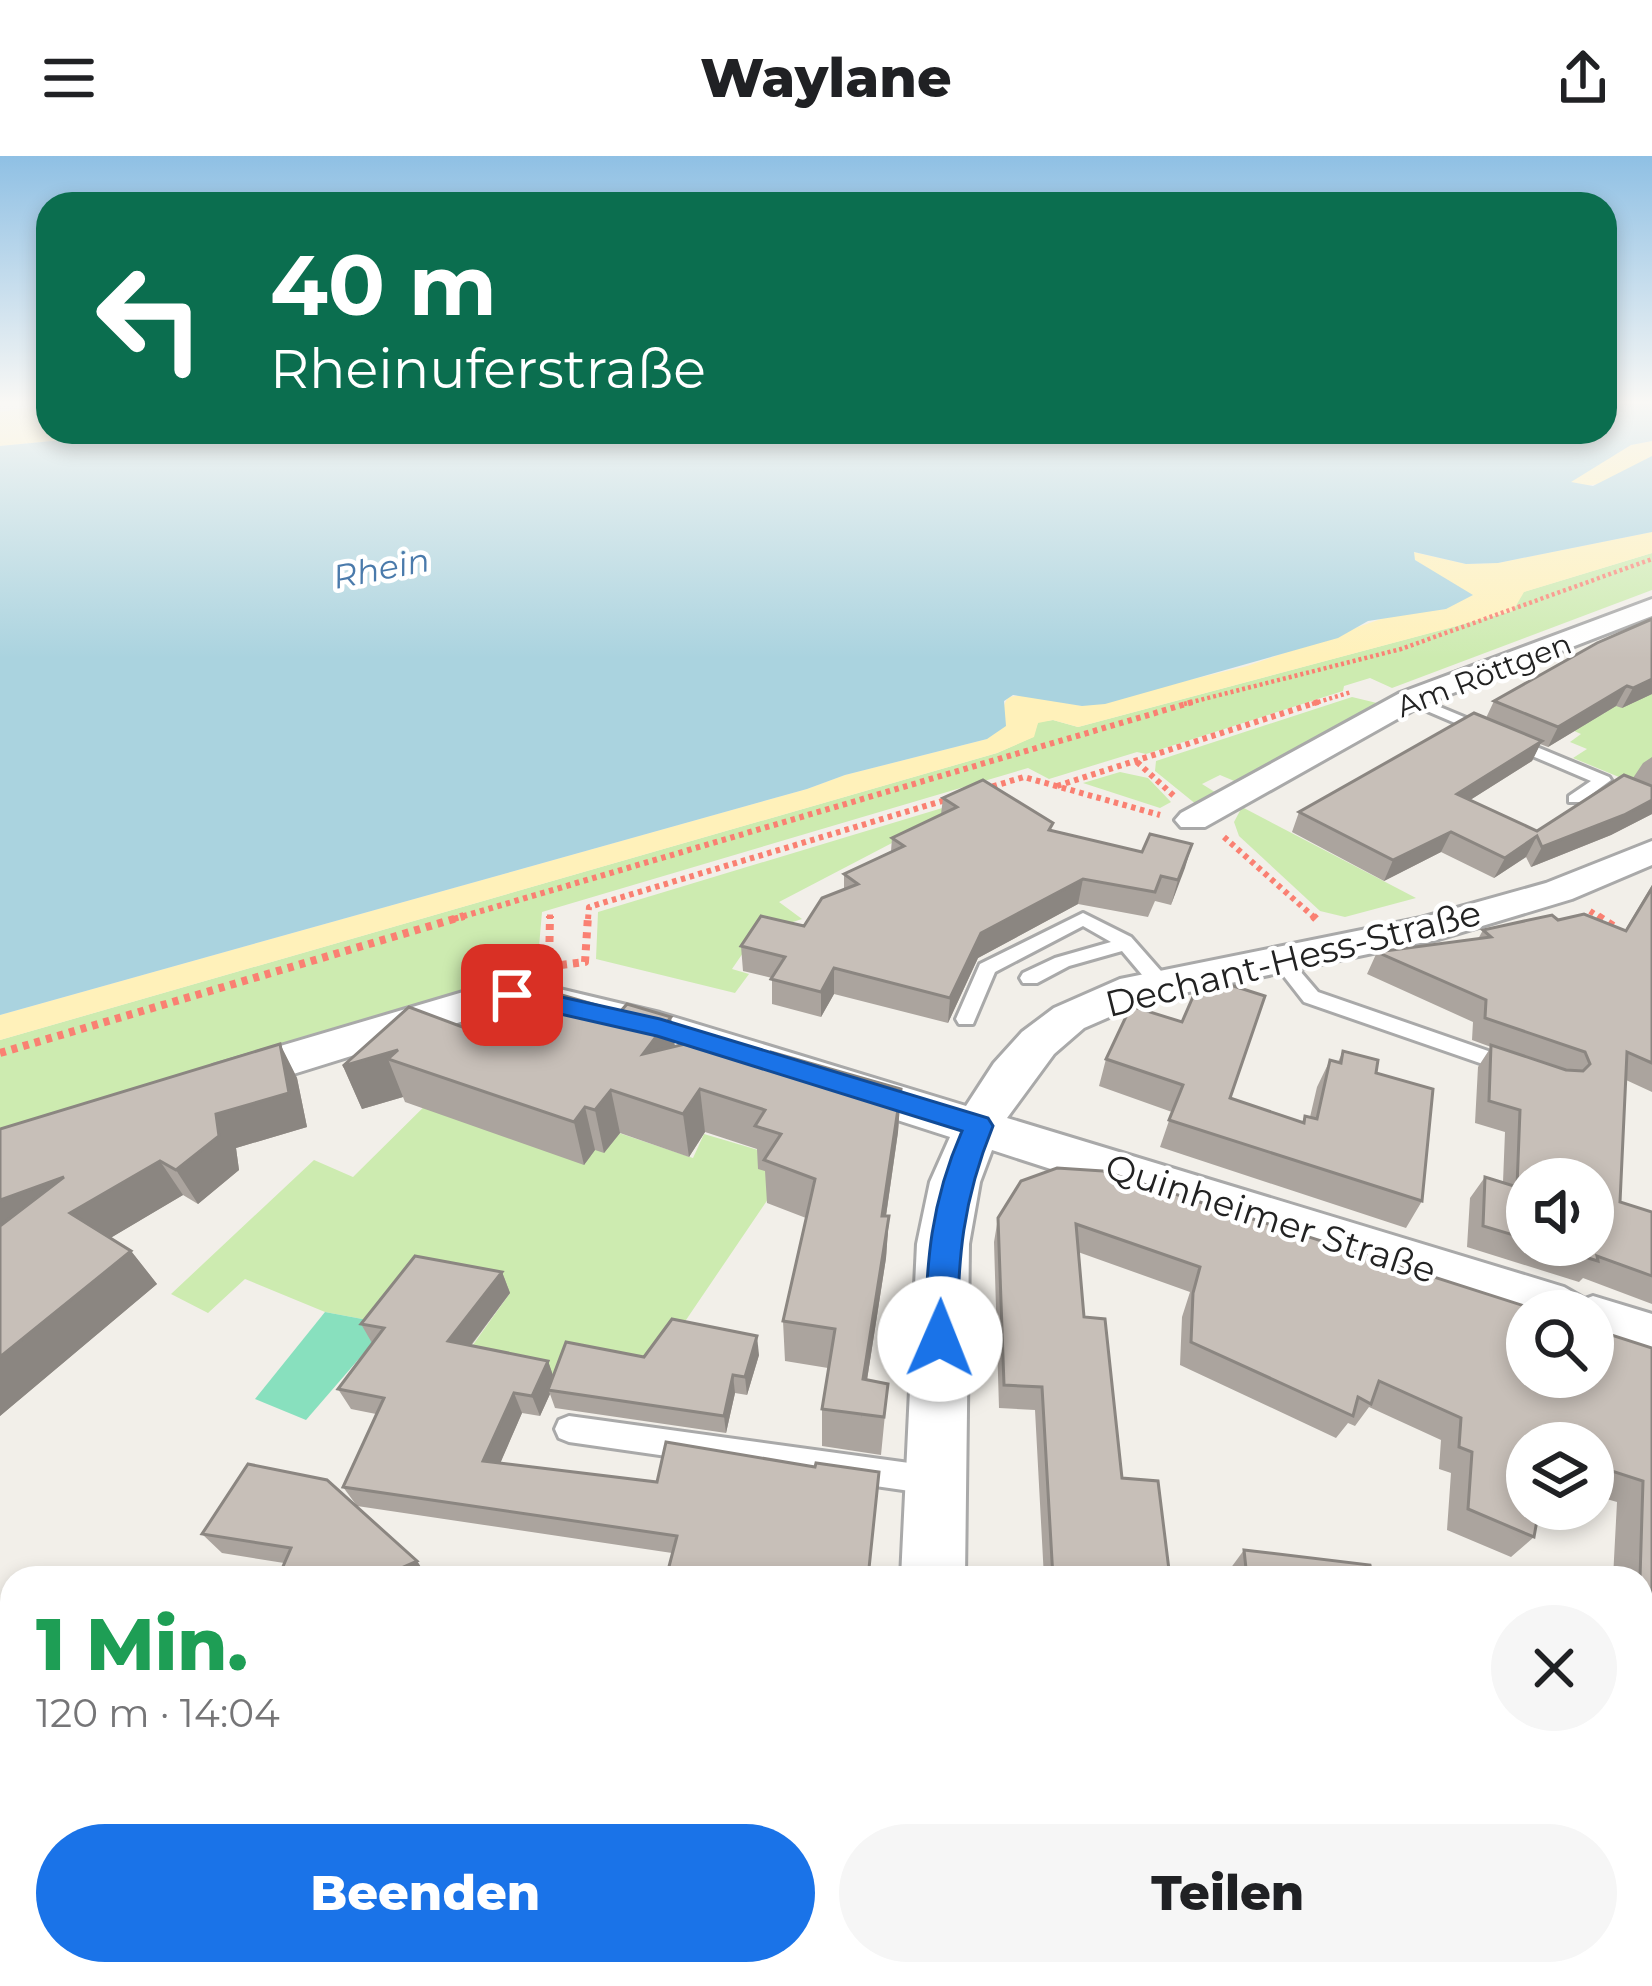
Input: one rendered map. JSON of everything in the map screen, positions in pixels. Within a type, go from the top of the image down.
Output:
[{"type":"street","name":"Am Röttgen","points":[[1193,820],[1411,699],[1652,607]]},
{"type":"street","name":"Dechant-Hess-Straße","points":[[933,1566],[943,1244],[955,1182],[978,1126],[1010,1075],[1038,1043],[1069,1018],[1101,1001],[1160,984],[1347,949],[1558,891],[1652,852]]},
{"type":"street","name":"Quinheimer Straße","points":[[197,1087],[540,981],[660,1028],[1506,1293]]},
{"type":"street","points":[[1614,1327],[1652,1339]]},
{"type":"lane","points":[[1411,699],[1626,791]]},
{"type":"lane","points":[[1575,799],[1603,780]]},
{"type":"lane","points":[[966,1018],[986,968],[1083,919],[1126,944],[1160,984]]},
{"type":"lane","points":[[1030,978],[1062,962],[1126,944]]},
{"type":"lane","points":[[1281,962],[1312,997],[1537,1075]]},
{"type":"lane","points":[[569,1429],[937,1481]]},
{"type":"path","points":[[0,1053],[1100,732],[1155,712],[1401,649],[1652,559]]},
{"type":"path","points":[[1055,786],[1357,690]]},
{"type":"path","points":[[1136,762],[1187,808],[1193,820]]},
{"type":"path","points":[[979,790],[1024,777],[1193,820],[1243,850],[1347,949]]},
{"type":"path","points":[[540,981],[585,962],[589,907],[956,797]]},
{"type":"path","points":[[1558,891],[1623,932]]},
{"type":"path","points":[[540,981],[550,914]]},
{"type":"green space","points":[[1652,553],[1652,590],[1392,688],[1370,678],[1344,686],[1343,691],[1146,754],[1137,752],[1049,779],[1028,768],[542,912],[537,970],[0,1129],[0,1040],[997,753],[1033,737],[1038,722],[1053,720],[1078,727],[1512,611],[1523,592]]},
{"type":"green space","points":[[1652,690],[1652,769],[1631,782],[1573,758],[1587,749],[1570,742],[1581,734],[1563,726],[1605,713],[1583,704]]},
{"type":"green space","points":[[1352,697],[1381,704],[1239,783],[1220,775],[1202,784],[1218,794],[1197,805],[1155,771],[1156,761]]},
{"type":"green space","points":[[1120,772],[1148,778],[1171,802],[1160,808],[1083,783]]},
{"type":"green space","points":[[982,796],[779,902],[802,919],[756,934],[732,969],[749,974],[735,993],[596,959],[598,912]]},
{"type":"green space","points":[[1242,807],[1416,898],[1345,917],[1320,911],[1239,836],[1234,822]]},
{"type":"green space","points":[[446,1085],[595,1150],[613,1131],[693,1158],[704,1134],[768,1153],[783,1177],[648,1376],[555,1381],[460,1363],[510,1293],[389,1324],[325,1312],[245,1279],[208,1313],[171,1294],[314,1160],[353,1177]]},
{"type":"green space","points":[[325,1312],[389,1324],[306,1420],[255,1399]]},
{"type":"sand","points":[[1652,532],[1652,553],[1524,592],[1513,611],[1078,727],[1053,720],[1038,723],[1034,737],[997,753],[0,1040],[0,1015],[987,739],[1008,697],[1025,695],[1082,706],[1247,666],[1395,614],[1446,609],[1445,580],[1415,560],[1413,552],[1466,564],[1498,563]]},
{"type":"water","name":"Rhein","points":[[0,488],[1652,488],[1652,532],[1498,563],[1466,564],[1414,552],[1415,560],[1473,595],[1446,609],[1368,621],[1338,638],[1105,704],[1082,706],[1013,695],[1004,701],[1006,726],[987,739],[0,1015]]},
{"type":"building","points":[[1652,619],[1652,679],[1627,686],[1558,727],[1494,701],[1597,643]]},
{"type":"building","points":[[1474,713],[1542,741],[1457,794],[1537,831],[1624,775],[1652,786],[1652,800],[1542,847],[1537,836],[1505,858],[1451,832],[1393,860],[1299,812]]},
{"type":"building","points":[[983,780],[1053,823],[1049,830],[1142,852],[1150,834],[1192,844],[1178,880],[1161,876],[1155,892],[1083,879],[981,933],[950,998],[834,968],[821,992],[771,979],[785,957],[741,946],[761,916],[804,926],[822,898],[858,884],[844,874],[904,846],[892,838],[957,807],[943,798]]},
{"type":"building","points":[[1652,888],[1652,1063],[1627,1052],[1620,1202],[1652,1212],[1652,1276],[1614,1262],[1614,1158],[1518,1158],[1520,1110],[1489,1101],[1491,1045],[1566,1070],[1583,1071],[1590,1064],[1585,1052],[1485,1018],[1486,1000],[1377,952],[1491,937],[1483,930],[1552,915],[1558,920],[1584,914],[1626,931]]},
{"type":"building","points":[[1202,976],[1265,996],[1230,1098],[1304,1123],[1305,1116],[1317,1119],[1330,1060],[1341,1063],[1343,1051],[1378,1060],[1376,1073],[1433,1089],[1422,1201],[1169,1120],[1183,1085],[1106,1059],[1131,1006],[1182,1022]]},
{"type":"building","points":[[548,991],[620,1012],[627,1004],[671,1017],[643,1054],[710,1038],[713,1047],[764,1063],[771,1052],[901,1089],[882,1216],[889,1216],[863,1379],[888,1384],[884,1417],[822,1409],[835,1329],[783,1321],[815,1179],[764,1160],[781,1134],[755,1126],[765,1110],[700,1089],[683,1114],[611,1090],[595,1110],[585,1107],[574,1122],[388,1059],[398,1050],[343,1066],[409,1007],[465,1028],[489,1003],[527,1015]]},
{"type":"building","points":[[280,1044],[289,1093],[216,1114],[219,1136],[176,1170],[160,1161],[70,1213],[131,1251],[0,1357],[0,1226],[64,1177],[0,1200],[0,1129]]},
{"type":"building","points":[[1057,1168],[1103,1171],[1506,1300],[1506,1398],[1614,1398],[1614,1336],[1652,1348],[1652,1566],[1640,1566],[1643,1481],[1614,1472],[1614,1422],[1506,1422],[1506,1525],[1468,1509],[1472,1452],[1459,1447],[1461,1418],[1379,1381],[1371,1404],[1358,1397],[1353,1416],[1191,1342],[1193,1293],[1200,1267],[1076,1224],[1084,1317],[1105,1319],[1122,1478],[1158,1481],[1169,1566],[1052,1566],[1042,1387],[1004,1385],[998,1218],[1021,1181]]},
{"type":"building","points":[[1485,1177],[1506,1184],[1506,1233],[1483,1226]]},
{"type":"building","points":[[415,1256],[502,1272],[448,1341],[548,1361],[532,1396],[514,1393],[483,1461],[657,1482],[666,1442],[815,1467],[816,1463],[879,1472],[869,1566],[669,1566],[677,1536],[343,1487],[384,1398],[338,1389],[384,1328],[361,1324]]},
{"type":"building","points":[[672,1319],[757,1336],[745,1377],[733,1375],[724,1416],[548,1390],[566,1342],[644,1357]]},
{"type":"building","points":[[248,1464],[327,1480],[417,1561],[406,1566],[283,1566],[291,1548],[202,1534]]},
{"type":"building","points":[[1244,1550],[1370,1566],[1246,1566]]},
{"type":"route","points":[[512,995],[660,1028],[978,1126],[955,1182],[943,1244],[940,1339]]}]
